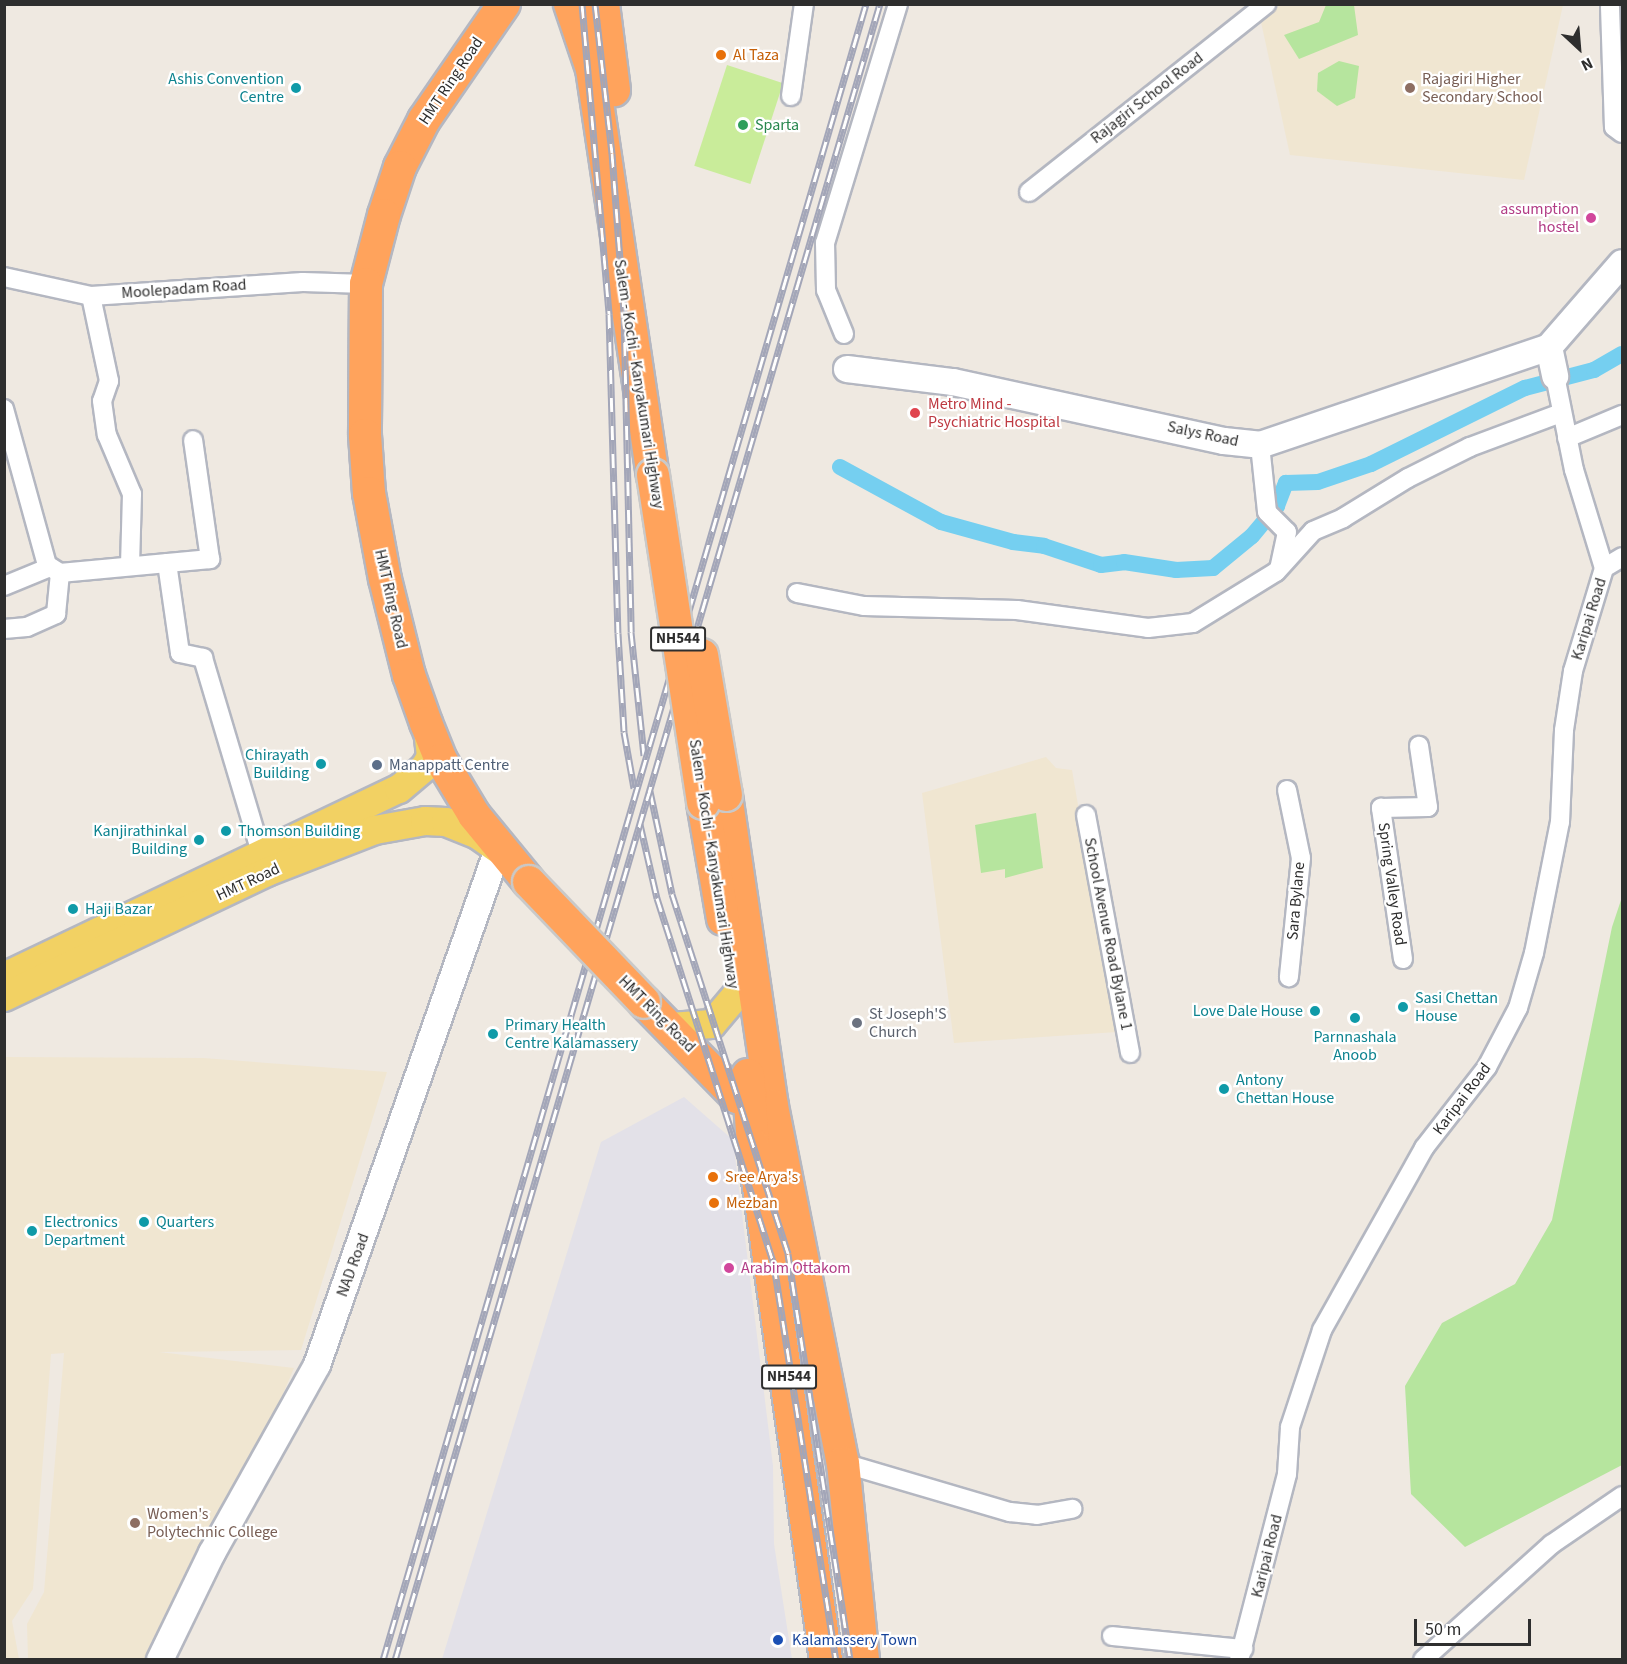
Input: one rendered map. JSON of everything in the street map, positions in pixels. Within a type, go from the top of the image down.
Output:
[{"type":"highway","name":"HMT Ring Road","points":[[504,4],[444,86],[400,167],[366,284],[365,435],[369,493],[396,627],[426,723],[451,779],[498,849],[737,1097],[751,1095]]},
{"type":"highway","name":"Salem - Kochi - Kanyakumari Highway","points":[[570,4],[592,69],[649,389],[754,1051],[843,1463],[863,1659]]},
{"type":"highway","name":"Salem - Kochi - Kanyakumari Highway","points":[[603,4],[649,389]]},
{"type":"highway","name":"Salem - Kochi - Kanyakumari Highway","points":[[715,799],[735,995],[754,1051],[751,1095],[753,1145],[826,1659]]},
{"type":"main road","name":"HMT Road","points":[[4,977],[399,789],[425,767],[430,757],[426,723]]},
{"type":"main road","name":"HMT Road","points":[[4,997],[267,872],[375,830],[425,821],[446,822],[478,835],[498,849]]},
{"type":"main road","points":[[670,1027],[711,1024],[735,995]]},
{"type":"street","points":[[791,96],[804,4]]},
{"type":"street","points":[[844,334],[826,290],[825,243],[898,4]]},
{"type":"street","name":"Rajagiri School Road","points":[[1029,192],[1266,4]]},
{"type":"street","points":[[1610,7],[1614,127],[1623,133]]},
{"type":"street","points":[[1556,381],[1549,347],[1623,263]]},
{"type":"street","name":"Moolepadam Road","points":[[4,277],[91,296],[303,282],[366,284]]},
{"type":"street","points":[[91,296],[110,381],[102,400],[107,435],[132,494],[130,566]]},
{"type":"street","name":"Salys Road","points":[[847,369],[953,382],[1224,441],[1260,445],[1549,347]]},
{"type":"street","name":"Karipai Road","points":[[1241,1654],[1287,1474],[1290,1427],[1322,1330],[1424,1148],[1487,1067],[1518,1008],[1534,952],[1560,822],[1564,730],[1574,671],[1604,568],[1567,438],[1556,381]]},
{"type":"street","points":[[4,409],[32,500],[29,512],[55,570],[56,614],[27,627],[4,629]]},
{"type":"street","points":[[797,593],[864,606],[1017,610],[1148,628],[1193,623],[1231,603],[1280,568],[1312,531],[1343,518],[1408,478],[1470,447],[1561,413]]},
{"type":"street","points":[[1567,438],[1623,415]]},
{"type":"street","points":[[4,586],[55,570],[210,559],[193,440]]},
{"type":"street","points":[[1260,445],[1267,512],[1287,532],[1280,568]]},
{"type":"street","points":[[1604,568],[1623,557]]},
{"type":"street","points":[[167,563],[180,653],[203,658],[261,853]]},
{"type":"street","name":"Spring Valley Road","points":[[1403,959],[1381,808],[1428,807],[1419,746]]},
{"type":"street","name":"Sara Bylane","points":[[1287,790],[1301,858],[1289,977]]},
{"type":"street","name":"School Avenue Road Bylane 1","points":[[1086,815],[1130,1053]]},
{"type":"street","name":"NAD Road","points":[[160,1659],[212,1553],[317,1365],[498,849]]},
{"type":"street","points":[[843,1463],[1010,1512],[1037,1515],[1072,1509]]},
{"type":"street","points":[[1423,1659],[1552,1544],[1623,1496]]},
{"type":"street","points":[[1112,1636],[1241,1654]]},
{"type":"shaded area","name":"Rajagiri Higher Secondary School","points":[[1279,5],[1563,5],[1524,180],[1290,155],[1261,22]]},
{"type":"shaded area","points":[[1046,757],[1056,768],[1072,770],[1117,1032],[954,1043],[922,793]]},
{"type":"shaded area","points":[[5,1057],[203,1058],[387,1072],[301,1350],[159,1352],[294,1368],[256,1457],[152,1659],[28,1659],[27,1624],[44,1592],[64,1353],[51,1354],[33,1589],[12,1621],[19,1659],[5,1660]]},
{"type":"shaded area","points":[[684,1097],[733,1140],[773,1466],[774,1544],[792,1659],[442,1659],[601,1142]]},
{"type":"green space","points":[[1326,5],[1354,5],[1358,35],[1299,59],[1284,35],[1319,22]]},
{"type":"green space","points":[[1339,61],[1359,66],[1355,98],[1337,106],[1317,91],[1318,73]]},
{"type":"green space","name":"Sparta","points":[[727,65],[783,83],[750,184],[694,166]]},
{"type":"green space","points":[[1036,813],[1043,868],[1005,878],[1005,869],[981,873],[975,825]]},
{"type":"green space","points":[[1622,897],[1622,1465],[1465,1547],[1411,1494],[1405,1386],[1442,1323],[1515,1284],[1552,1220],[1612,927]]},
{"type":"waterway","points":[[840,467],[941,522],[1013,542],[1044,546],[1101,565],[1124,562],[1176,570],[1213,568],[1252,536],[1277,506],[1286,483],[1318,482],[1371,464],[1525,388],[1594,370],[1622,354]]},
{"type":"railway","points":[[582,4],[609,314],[618,633],[624,732],[634,788]]},
{"type":"railway","points":[[595,4],[612,153],[624,314],[631,632],[644,755]]},
{"type":"railway","points":[[383,1660],[866,4]]},
{"type":"railway","points":[[395,1660],[880,4]]},
{"type":"railway","points":[[650,791],[672,894],[788,1254],[850,1660]]},
{"type":"railway","points":[[640,824],[657,898],[774,1265],[836,1660]]},
{"type":"place","name":"Al Taza","points":[[721,55]]},
{"type":"place","name":"Ashis Convention Centre","points":[[296,88]]},
{"type":"place","name":"Rajagiri Higher Secondary School","points":[[1410,88]]},
{"type":"place","name":"Sparta","points":[[743,125]]},
{"type":"place","name":"assumption hostel","points":[[1591,218]]},
{"type":"place","name":"Metro Mind - Psychiatric Hospital","points":[[915,413]]},
{"type":"place","name":"Chirayath Building","points":[[321,764]]},
{"type":"place","name":"Manappatt Centre","points":[[377,765]]},
{"type":"place","name":"Thomson Building","points":[[226,831]]},
{"type":"place","name":"Kanjirathinkal Building","points":[[199,840]]},
{"type":"place","name":"Haji Bazar","points":[[73,909]]},
{"type":"place","name":"Sasi Chettan House","points":[[1403,1007]]},
{"type":"place","name":"Love Dale House","points":[[1315,1011]]},
{"type":"place","name":"Parnnashala Anoob","points":[[1355,1018]]},
{"type":"place","name":"St Joseph'S Church","points":[[857,1023]]},
{"type":"place","name":"Primary Health Centre Kalamassery","points":[[493,1034]]},
{"type":"place","name":"Antony Chettan House","points":[[1224,1089]]},
{"type":"place","name":"Sree Arya's","points":[[713,1177]]},
{"type":"place","name":"Mezban","points":[[714,1203]]},
{"type":"place","name":"Quarters","points":[[144,1222]]},
{"type":"place","name":"Electronics Department","points":[[32,1231]]},
{"type":"place","name":"Arabim Ottakom","points":[[729,1268]]},
{"type":"place","name":"Women's Polytechnic College","points":[[135,1523]]},
{"type":"place","name":"Kalamassery Town","points":[[778,1640]]}]
